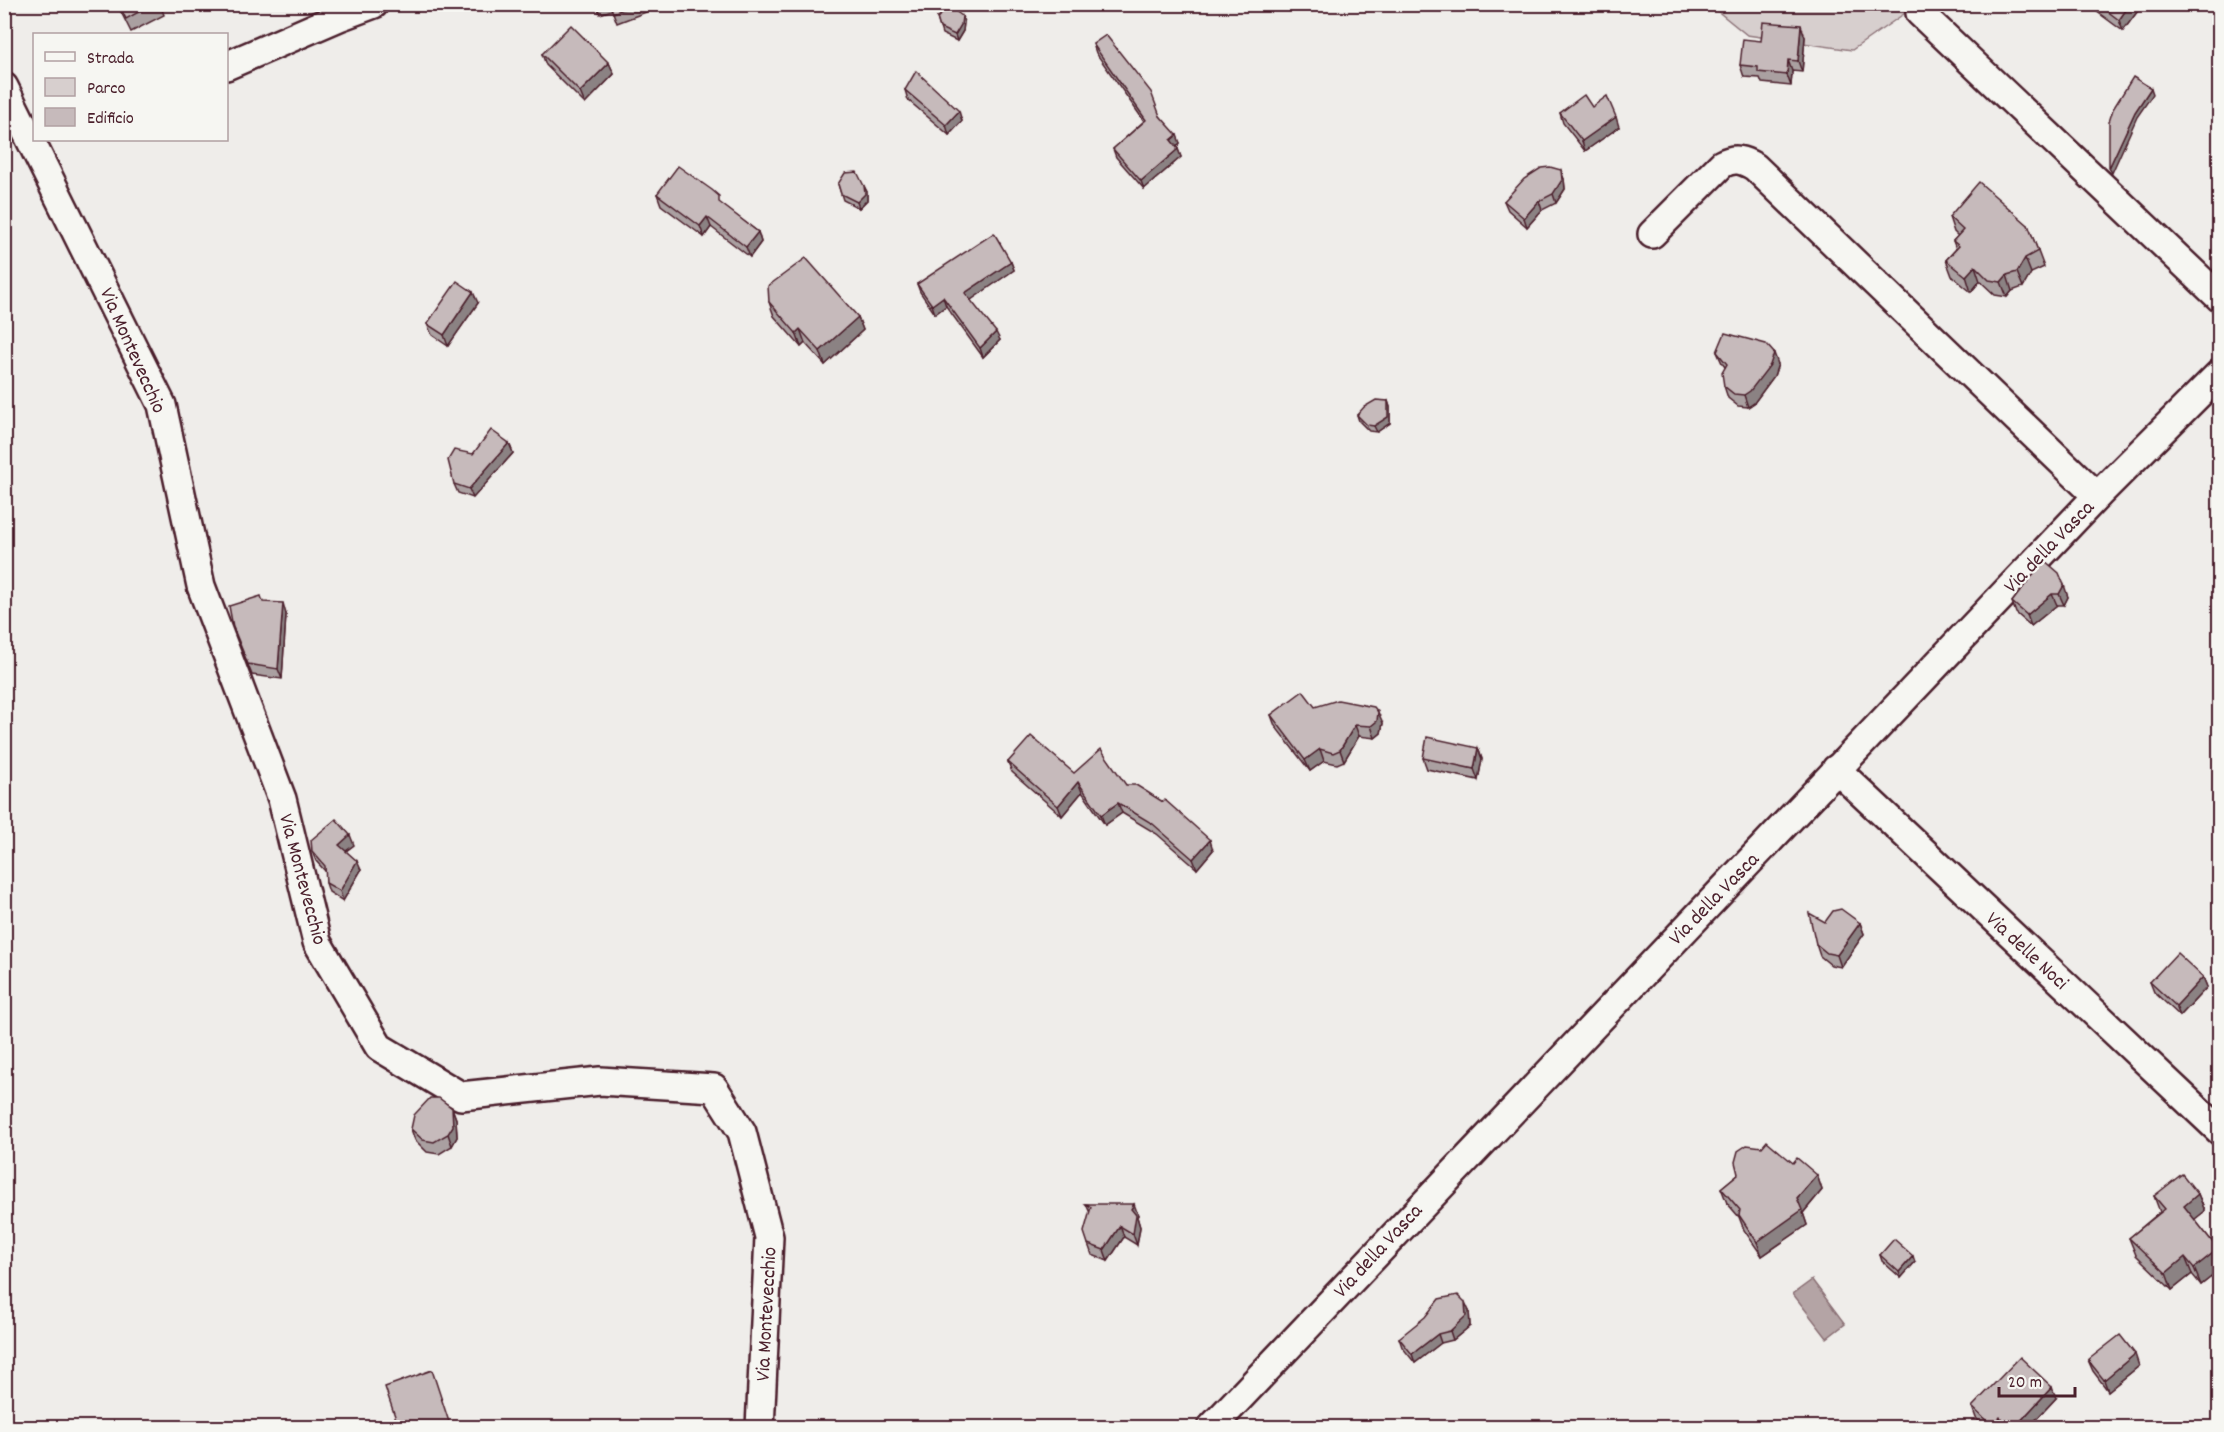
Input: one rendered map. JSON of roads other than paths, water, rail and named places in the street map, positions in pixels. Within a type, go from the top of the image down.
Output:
[{"type":"street","points":[[228,65],[339,16],[374,4]]},
{"type":"street","points":[[1920,13],[2220,298]]},
{"type":"street","name":"Via Montevecchio","points":[[4,87],[33,138]]},
{"type":"street","name":"Via Montevecchio","points":[[34,141],[162,405],[201,586],[282,799],[317,942],[379,1047],[461,1096],[600,1081],[714,1088],[742,1132],[769,1238],[760,1428]]},
{"type":"street","points":[[1652,234],[1722,164],[1730,159],[1742,160],[1755,167],[2097,496]]},
{"type":"street","name":"Via della Vasca","points":[[1211,1428],[2097,496],[2220,374]]},
{"type":"street","name":"Via delle Noci","points":[[1836,769],[2220,1131]]}]
